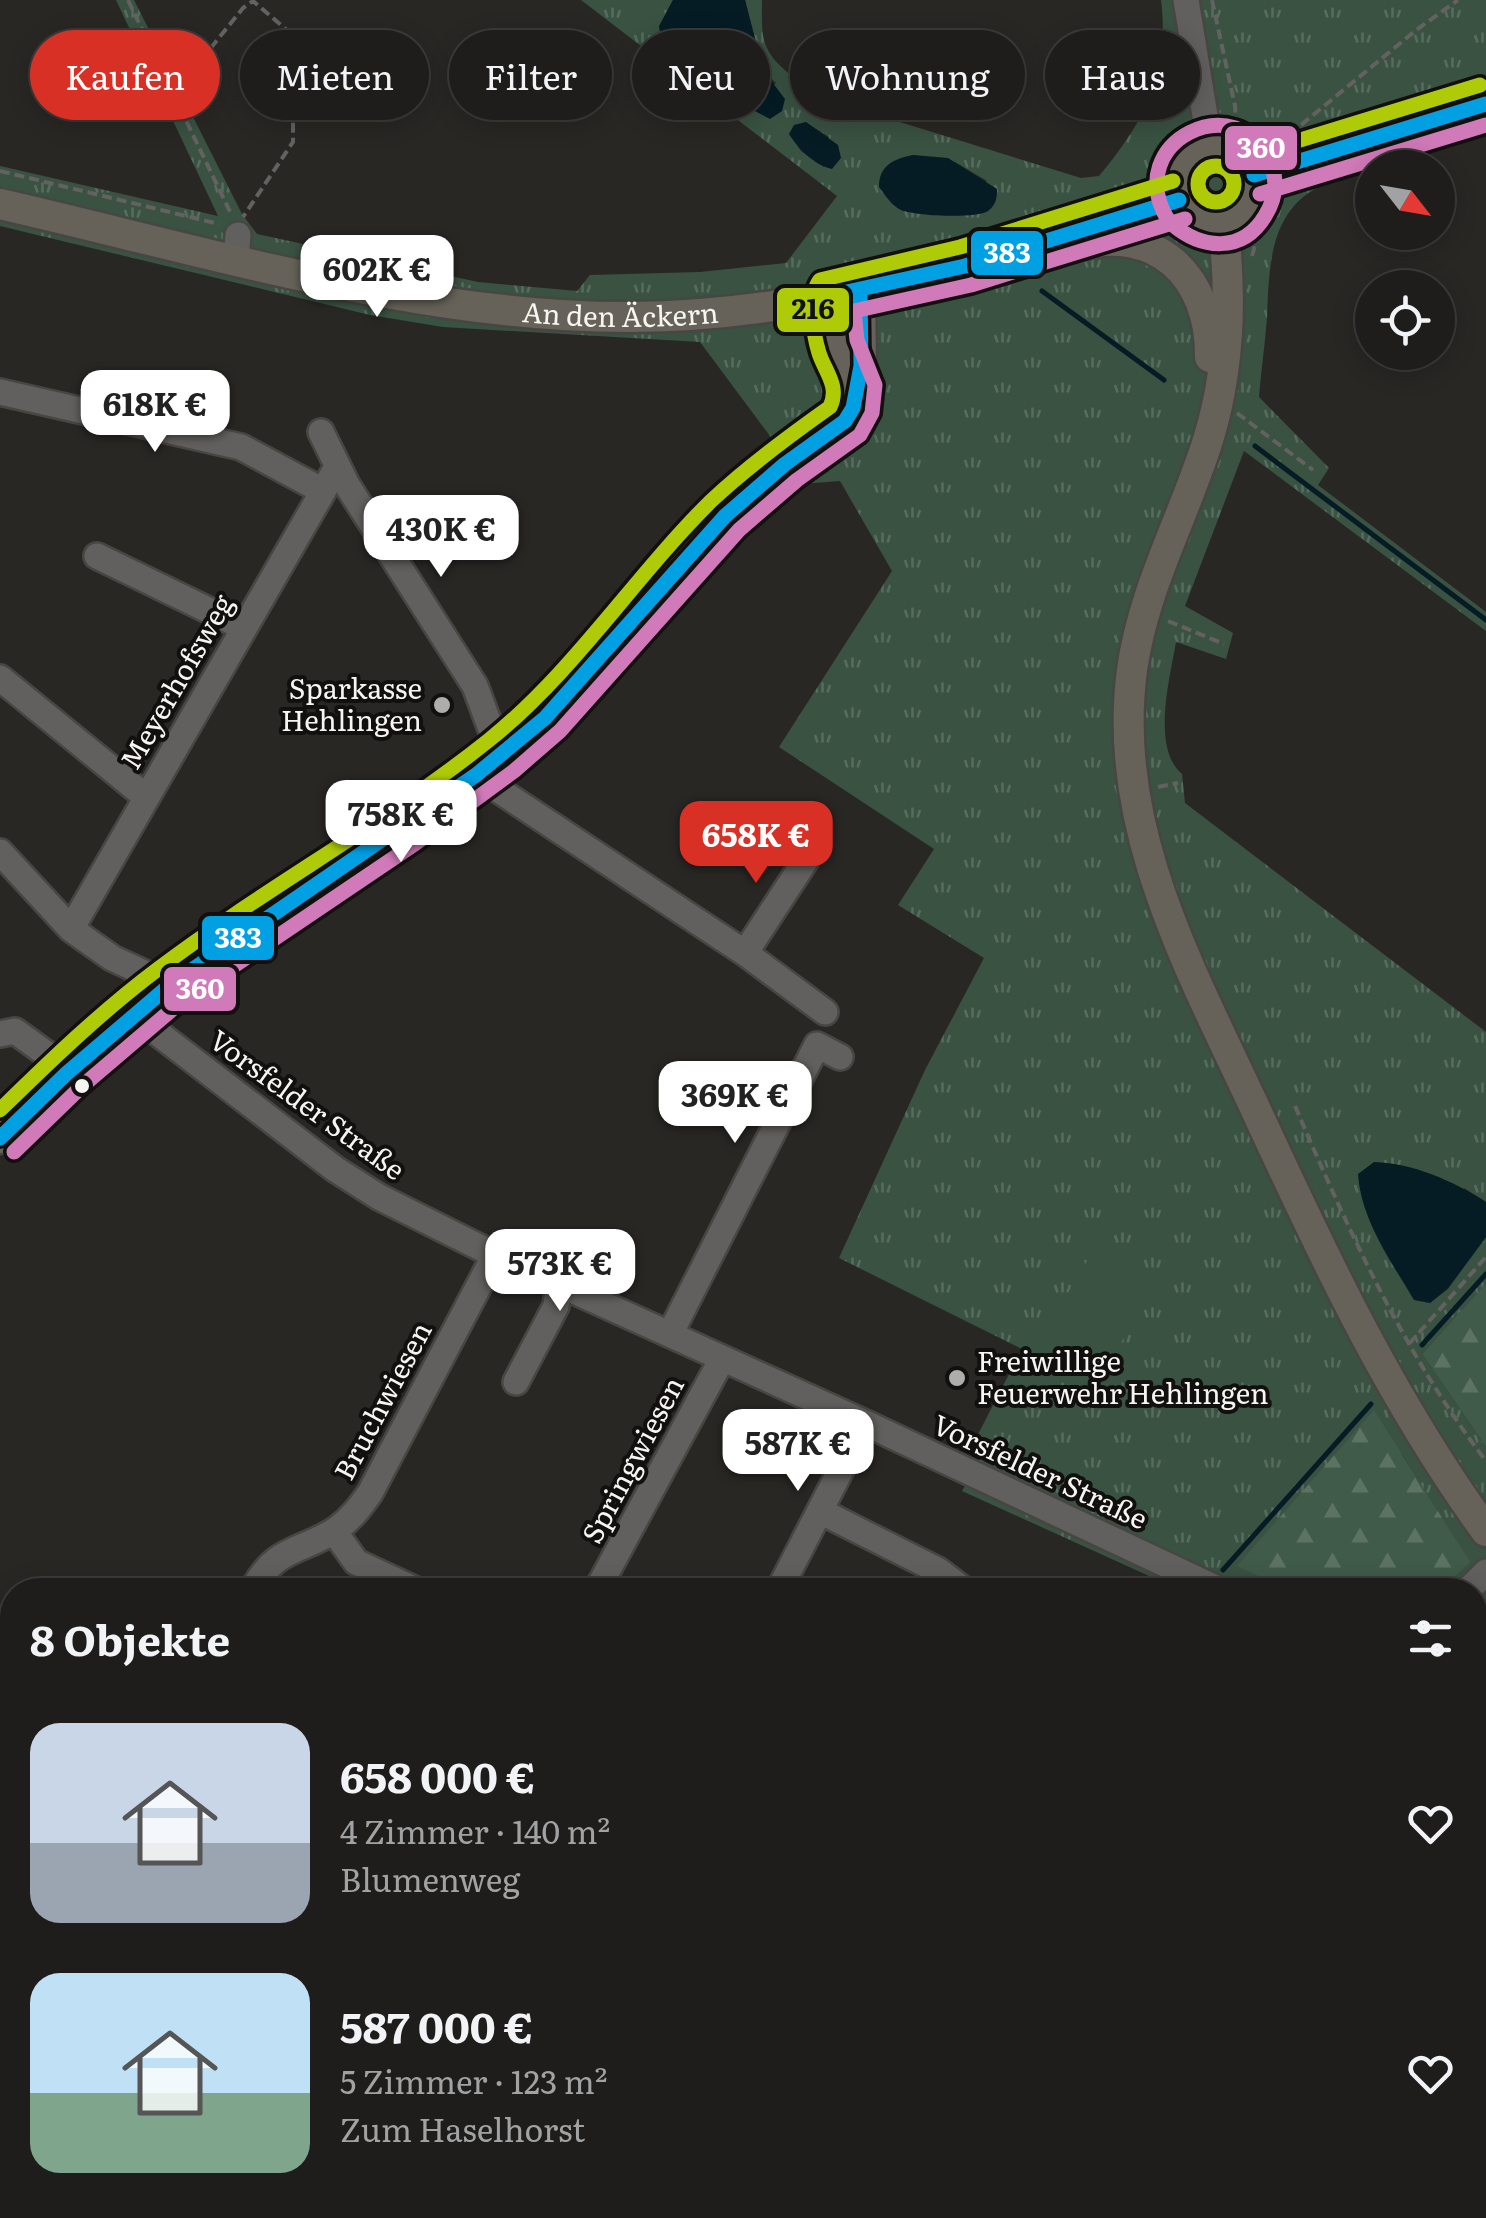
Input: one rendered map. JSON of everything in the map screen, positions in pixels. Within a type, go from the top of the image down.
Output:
[{"type":"main road","points":[[960,279],[1168,203],[1176,190],[1179,170],[1208,136],[1242,156],[1267,163],[1249,206],[1223,224],[1202,222],[1168,203]]},
{"type":"main road","name":"An den Äckern","points":[[0,204],[237,247],[433,300],[541,313],[631,318],[765,307],[960,279]]},
{"type":"main road","points":[[1223,224],[1229,279],[1228,329],[1218,406],[1156,577],[1133,666],[1129,753],[1142,836],[1175,931],[1352,1315],[1395,1394],[1486,1531]]},
{"type":"main road","points":[[960,279],[1094,241],[1138,243],[1169,258],[1194,284],[1205,306],[1209,327],[1207,443]]},
{"type":"main road","points":[[822,341],[846,293]]},
{"type":"main road","points":[[0,1138],[170,985],[501,756],[545,718],[725,516],[785,464],[845,420],[853,408],[861,366],[846,293]]},
{"type":"main road","points":[[765,307],[810,312],[820,319],[822,341],[855,384]]},
{"type":"street","points":[[1186,0],[1208,136]]},
{"type":"street","points":[[1267,163],[1486,104]]},
{"type":"street","points":[[0,392],[241,447],[322,490]]},
{"type":"street","points":[[321,432],[337,467],[475,686],[501,756]]},
{"type":"street","name":"Meyerhofsweg","points":[[71,929],[337,467]]},
{"type":"street","points":[[97,556],[243,627]]},
{"type":"street","points":[[0,678],[146,797]]},
{"type":"street","points":[[476,775],[744,953],[825,1012]]},
{"type":"street","points":[[744,953],[812,849]]},
{"type":"street","points":[[0,852],[71,929],[112,958],[170,985]]},
{"type":"street","name":"Vorsfelder Straße","points":[[134,1014],[335,1169],[379,1197],[1195,1578]]},
{"type":"street","points":[[0,1034],[15,1031],[70,1071]]},
{"type":"street","points":[[670,1334],[817,1045],[840,1058]]},
{"type":"street","name":"Bruchwiesen","points":[[262,1578],[276,1559],[296,1546],[334,1531],[354,1515],[370,1493],[495,1254]]},
{"type":"street","points":[[516,1382],[556,1306],[559,1283]]},
{"type":"street","name":"Springwiesen","points":[[604,1578],[722,1359]]},
{"type":"street","points":[[785,1578],[865,1422]]},
{"type":"street","points":[[820,1510],[948,1578]]},
{"type":"street","points":[[334,1531],[356,1562],[390,1578]]},
{"type":"path","points":[[128,0],[142,30]]},
{"type":"path","points":[[1212,0],[1236,126],[1286,188],[1252,248],[1252,266]]},
{"type":"path","points":[[1267,163],[1286,139],[1458,0]]},
{"type":"path","points":[[253,1],[288,31],[290,41],[258,86],[293,122],[293,142],[237,225],[181,111],[173,95],[242,8],[253,1]]},
{"type":"path","points":[[1168,203],[1150,185],[1176,136],[1182,129],[1208,136]]},
{"type":"path","points":[[0,171],[237,228],[237,247]]},
{"type":"path","points":[[960,279],[989,288],[1078,260]]},
{"type":"path","points":[[1218,406],[1244,417],[1313,470]]},
{"type":"path","points":[[1160,632],[1163,618],[1224,644]]},
{"type":"path","points":[[1295,1106],[1371,1272],[1409,1344],[1486,1461]]},
{"type":"path","points":[[1409,1344],[1486,1257]]},
{"type":"green space","points":[[116,0],[134,0],[149,30],[130,30]]},
{"type":"green space","points":[[581,0],[673,0],[663,30],[632,30],[632,39]]},
{"type":"green space","points":[[745,0],[762,0],[763,30],[753,30]]},
{"type":"green space","points":[[1161,0],[1486,0],[1486,133],[1433,150],[1355,150],[1355,175],[1321,186],[1291,210],[1275,242],[1271,261],[1259,397],[1329,468],[1318,485],[1486,612],[1486,631],[1244,451],[1185,606],[1233,633],[1226,659],[1176,642],[1165,730],[1167,747],[1182,774],[1185,803],[1486,1032],[1486,1202],[1464,1188],[1430,1303],[1448,1289],[1486,1237],[1486,1283],[1422,1354],[1486,1447],[1486,1578],[1452,1578],[1469,1562],[1402,1454],[1238,1566],[1263,1578],[1154,1578],[962,1491],[985,1450],[973,1444],[1022,1349],[839,1258],[925,1070],[984,958],[898,905],[934,849],[779,747],[892,571],[840,481],[787,485],[764,455],[776,444],[700,342],[443,327],[370,315],[0,226],[0,166],[218,216],[173,120],[195,120],[242,214],[257,234],[478,282],[577,291],[590,275],[700,272],[786,263],[837,196],[738,120],[770,120],[770,89],[776,83],[770,77],[770,54],[790,73],[790,120],[893,120],[1081,178],[1099,176],[1138,120],[1200,120],[1200,30],[1163,30]],"holes":[[[805,122],[829,137],[824,167],[801,151],[789,134]],[[913,155],[955,162],[987,181],[934,214],[903,210]]]},
{"type":"green space","points":[[1094,1249],[1155,1285],[1089,1397],[1028,1361]]},
{"type":"green space","points":[[1486,1283],[1486,1447],[1422,1354]]},
{"type":"green space","points":[[1374,1410],[1470,1562],[1453,1578],[1262,1578],[1237,1566]]},
{"type":"water","points":[[673,0],[745,0],[753,30],[660,30]]},
{"type":"water","points":[[770,79],[785,99],[782,111],[770,119]]},
{"type":"water","points":[[806,122],[838,145],[841,158],[832,169],[808,156],[789,134],[794,125]]},
{"type":"water","points":[[913,155],[948,158],[997,189],[994,204],[981,214],[959,216],[919,214],[897,208],[879,187],[880,179],[889,164]]},
{"type":"water","points":[[1374,1162],[1432,1174],[1486,1202],[1486,1237],[1448,1288],[1430,1303],[1414,1300],[1371,1224],[1358,1174]]},
{"type":"waterway","points":[[1042,291],[1164,380]]},
{"type":"waterway","points":[[1255,446],[1486,620]]},
{"type":"waterway","points":[[1422,1345],[1486,1274]]},
{"type":"waterway","points":[[1223,1570],[1371,1404]]},
{"type":"transit line","name":"216","points":[[1248,156],[1480,85]]},
{"type":"transit line","name":"383","points":[[1254,175],[1486,104]]},
{"type":"transit line","name":"360","points":[[1260,194],[1486,125]]},
{"type":"transit line","name":"360","points":[[1168,220],[1157,192],[1159,167],[1171,146],[1190,132],[1212,126],[1235,128],[1256,140],[1271,164],[1275,184],[1271,204],[1256,228],[1245,237],[1221,244],[1196,239],[1172,224]]},
{"type":"transit line","name":"216","points":[[1216,166],[1229,171],[1234,184],[1229,197],[1216,202],[1203,197],[1198,184],[1203,171],[1216,166]]},
{"type":"transit line","name":"216","points":[[0,1110],[97,1019],[158,969],[408,800],[489,740],[549,685],[711,501],[830,407],[832,386],[814,326],[814,295],[820,280],[960,247],[1173,181]]},
{"type":"transit line","name":"383","points":[[833,295],[965,266],[1179,200]]},
{"type":"transit line","name":"360","points":[[14,1152],[80,1088],[182,1001],[416,843],[514,771],[560,731],[739,530],[797,480],[860,435],[872,413],[875,385],[857,340],[854,311],[971,285],[1185,219]]},
{"type":"transit line","name":"383","points":[[0,1138],[67,1073],[170,985],[476,775],[545,718],[725,516],[785,464],[845,421],[853,408],[861,366],[860,290]]},
{"type":"place","name":"Sparkasse Hehlingen","points":[[442,705]]},
{"type":"place","name":"Freiwillige Feuerwehr Hehlingen","points":[[957,1378]]}]
